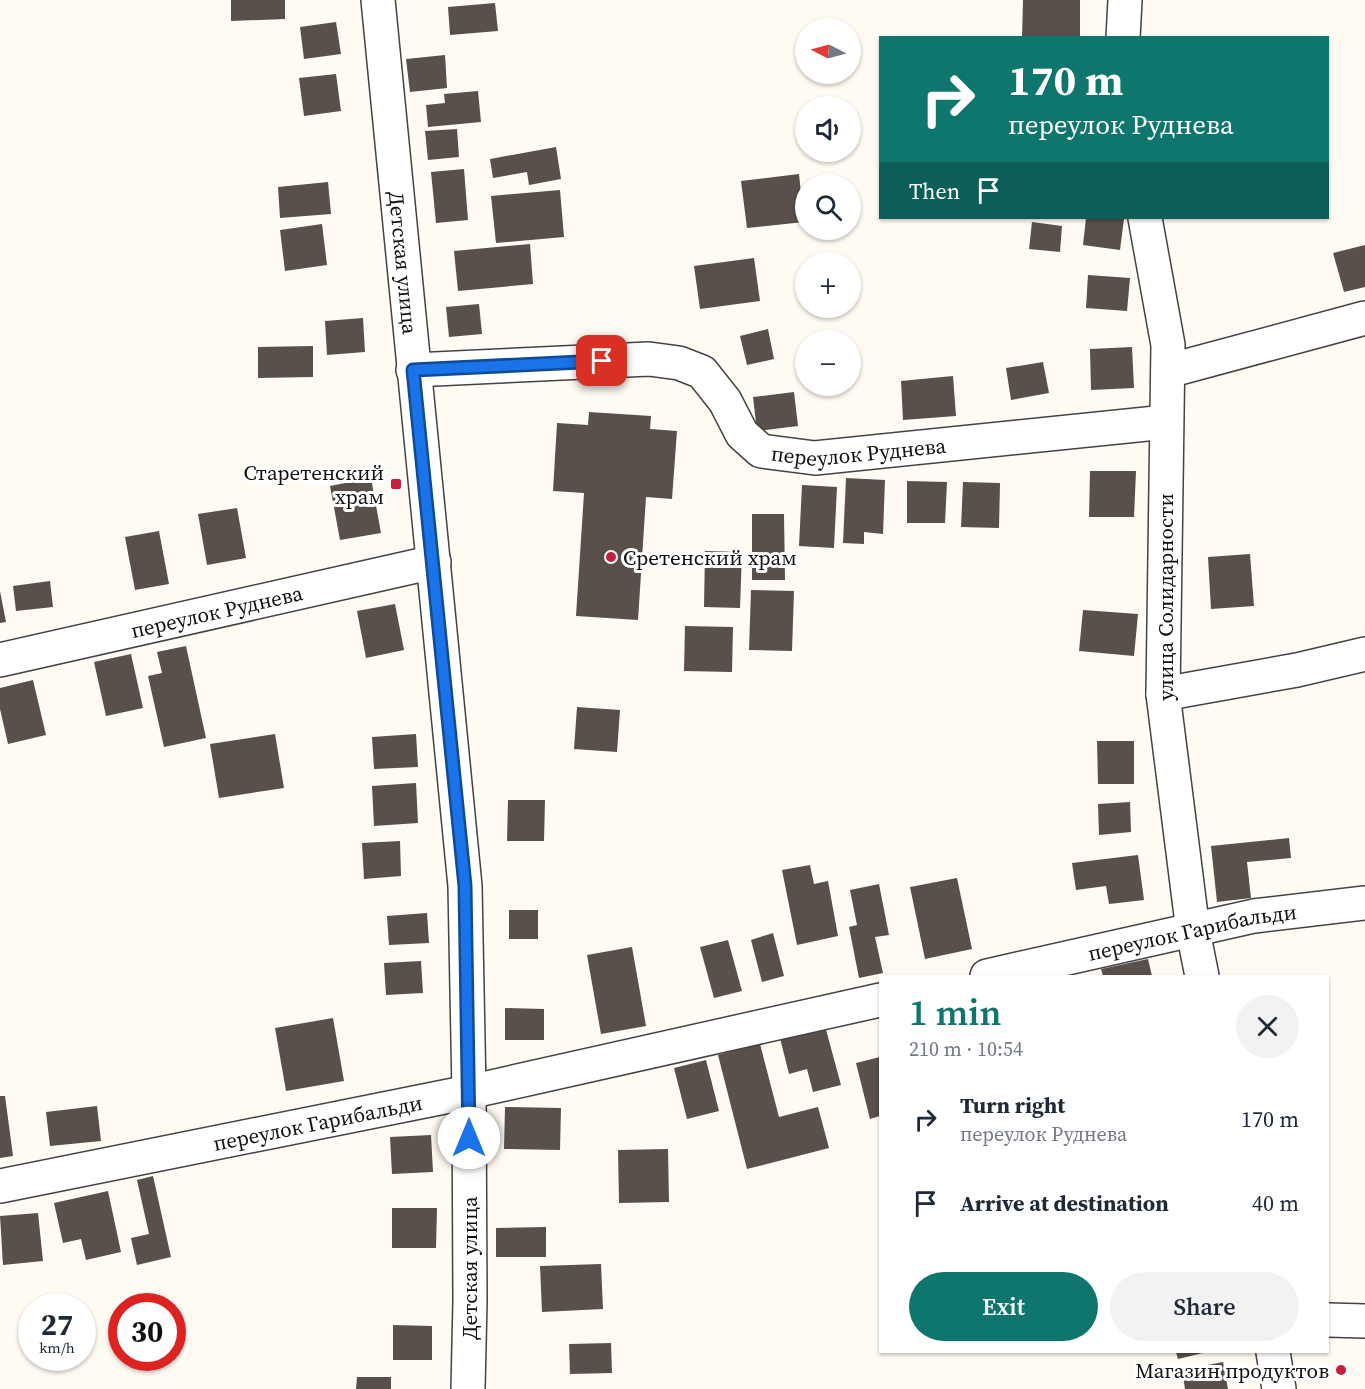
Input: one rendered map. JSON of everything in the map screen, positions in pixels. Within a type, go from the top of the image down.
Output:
[{"type":"street","name":"Детская улица","points":[[378,0],[465,886],[469,1092],[468,1389]]},
{"type":"street","points":[[1124,36],[1125,0]]},
{"type":"street","name":"улица Солидарности","points":[[1145,219],[1168,345],[1163,694],[1193,931],[1202,975]]},
{"type":"street","points":[[1168,371],[1365,318]]},
{"type":"street","name":"переулок Руднева","points":[[413,370],[649,359],[679,363],[702,372],[725,401],[742,434],[761,451],[815,458],[1166,422]]},
{"type":"street","name":"переулок Руднева","points":[[0,660],[434,562]]},
{"type":"street","points":[[1163,694],[1297,670],[1365,654]]},
{"type":"street","name":"переулок Гарибальди","points":[[992,975],[1254,916],[1365,903]]},
{"type":"street","name":"переулок Гарибальди","points":[[0,1186],[469,1092],[879,1000]]},
{"type":"street","points":[[1329,1320],[1365,1321]]},
{"type":"street","points":[[1273,1353],[1279,1389]]},
{"type":"building","points":[[231,0],[285,0],[285,19],[231,21]]},
{"type":"building","points":[[1023,0],[1080,0],[1080,36],[1022,36]]},
{"type":"building","points":[[495,3],[498,31],[450,35],[448,7]]},
{"type":"building","points":[[336,22],[341,54],[304,59],[300,27]]},
{"type":"building","points":[[445,55],[447,88],[410,92],[406,59]]},
{"type":"building","points":[[336,74],[341,111],[304,116],[299,78]]},
{"type":"building","points":[[478,91],[481,122],[428,127],[426,105],[445,103],[444,94]]},
{"type":"building","points":[[457,129],[459,157],[428,160],[425,131]]},
{"type":"building","points":[[556,147],[561,179],[529,185],[527,172],[493,178],[490,159]]},
{"type":"building","points":[[464,169],[468,220],[436,223],[431,172]]},
{"type":"building","points":[[795,174],[795,223],[747,228],[741,181]]},
{"type":"building","points":[[328,182],[331,214],[280,218],[278,187]]},
{"type":"building","points":[[560,190],[564,237],[496,243],[491,196]]},
{"type":"building","points":[[1086,219],[1124,219],[1120,250],[1083,245]]},
{"type":"building","points":[[1032,222],[1062,226],[1060,252],[1029,249]]},
{"type":"building","points":[[322,224],[327,265],[285,271],[280,230]]},
{"type":"building","points":[[530,244],[533,284],[458,291],[454,251]]},
{"type":"building","points":[[1365,245],[1365,287],[1344,292],[1333,253]]},
{"type":"building","points":[[754,258],[760,301],[700,309],[694,266]]},
{"type":"building","points":[[1088,275],[1130,278],[1127,311],[1086,308]]},
{"type":"building","points":[[479,304],[482,334],[449,337],[446,307]]},
{"type":"building","points":[[363,318],[365,352],[327,355],[325,321]]},
{"type":"building","points":[[768,329],[774,359],[747,365],[740,336]]},
{"type":"building","points":[[313,346],[313,377],[258,378],[258,347]]},
{"type":"building","points":[[1132,347],[1134,388],[1091,390],[1090,349]]},
{"type":"building","points":[[1043,362],[1049,393],[1011,400],[1006,368]]},
{"type":"building","points":[[953,376],[956,416],[903,420],[901,381]]},
{"type":"building","points":[[794,392],[798,426],[757,431],[753,397]]},
{"type":"building","name":"Сретенский храм","points":[[589,412],[651,416],[650,429],[677,431],[672,499],[646,497],[638,620],[576,616],[584,493],[553,491],[557,423],[588,425]]},
{"type":"building","points":[[1090,471],[1136,471],[1134,517],[1089,517]]},
{"type":"building","points":[[371,478],[381,533],[340,540],[330,486]]},
{"type":"building","points":[[846,478],[885,480],[883,534],[864,532],[864,544],[843,543]]},
{"type":"building","points":[[907,481],[947,482],[945,523],[907,523]]},
{"type":"building","points":[[963,482],[1000,483],[999,528],[961,527]]},
{"type":"building","points":[[802,485],[837,487],[834,548],[799,546]]},
{"type":"building","points":[[237,508],[246,558],[207,565],[198,514]]},
{"type":"building","points":[[752,514],[784,514],[785,580],[752,580]]},
{"type":"building","points":[[159,531],[169,584],[135,590],[125,537]]},
{"type":"building","points":[[705,551],[742,552],[740,608],[704,607]]},
{"type":"building","points":[[1250,554],[1254,606],[1211,609],[1208,557]]},
{"type":"building","points":[[50,581],[53,607],[16,611],[13,586]]},
{"type":"building","points":[[751,590],[794,591],[792,651],[749,650]]},
{"type":"building","points":[[0,591],[6,622],[0,623]]},
{"type":"building","points":[[395,604],[404,650],[366,658],[357,611]]},
{"type":"building","points":[[1083,610],[1138,614],[1134,656],[1079,651]]},
{"type":"building","points":[[685,626],[733,627],[732,672],[684,671]]},
{"type":"building","points":[[186,646],[206,738],[164,747],[148,676],[162,673],[157,652]]},
{"type":"building","points":[[131,654],[143,708],[106,716],[94,662]]},
{"type":"building","points":[[33,680],[46,735],[8,744],[0,709],[0,688]]},
{"type":"building","points":[[577,707],[620,710],[617,752],[574,749]]},
{"type":"building","points":[[275,734],[284,788],[219,798],[210,744]]},
{"type":"building","points":[[416,734],[418,767],[374,769],[372,737]]},
{"type":"building","points":[[1097,741],[1134,741],[1134,784],[1098,784]]},
{"type":"building","points":[[416,783],[418,823],[374,826],[372,786]]},
{"type":"building","points":[[508,800],[545,800],[544,841],[507,841]]},
{"type":"building","points":[[1130,802],[1131,832],[1099,835],[1098,804]]},
{"type":"building","points":[[1289,838],[1291,858],[1247,862],[1251,898],[1217,902],[1211,846]]},
{"type":"building","points":[[400,841],[401,876],[364,879],[362,843]]},
{"type":"building","points":[[1138,855],[1144,900],[1109,904],[1106,886],[1076,890],[1072,863]]},
{"type":"building","points":[[810,865],[814,884],[828,881],[838,936],[797,945],[782,870]]},
{"type":"building","points":[[957,878],[972,949],[925,959],[910,887]]},
{"type":"building","points":[[879,884],[889,935],[875,937],[883,973],[859,978],[849,927],[857,925],[850,890]]},
{"type":"building","points":[[509,910],[538,910],[538,939],[509,939]]},
{"type":"building","points":[[427,913],[429,943],[389,945],[387,916]]},
{"type":"building","points":[[773,933],[784,976],[762,982],[751,940]]},
{"type":"building","points":[[728,940],[742,991],[714,998],[700,947]]},
{"type":"building","points":[[632,947],[646,1026],[601,1034],[587,955]]},
{"type":"building","points":[[1148,959],[1152,975],[1103,975],[1101,969]]},
{"type":"building","points":[[421,961],[423,993],[386,995],[384,963]]},
{"type":"building","points":[[505,1008],[544,1009],[544,1040],[505,1040]]},
{"type":"building","points":[[333,1018],[344,1081],[286,1091],[275,1028]]},
{"type":"building","points":[[825,1026],[841,1085],[813,1092],[807,1069],[789,1074],[780,1038]]},
{"type":"building","points":[[760,1044],[779,1117],[818,1107],[829,1148],[747,1169],[718,1055]]},
{"type":"building","points":[[879,1057],[879,1116],[870,1119],[856,1063]]},
{"type":"building","points":[[706,1060],[719,1111],[687,1119],[674,1068]]},
{"type":"building","points":[[0,1096],[5,1096],[13,1156],[0,1158]]},
{"type":"building","points":[[97,1106],[101,1141],[50,1146],[46,1112]]},
{"type":"building","points":[[505,1107],[561,1108],[560,1150],[504,1149]]},
{"type":"building","points":[[431,1135],[433,1172],[392,1174],[390,1137]]},
{"type":"building","points":[[668,1149],[669,1202],[619,1203],[618,1150]]},
{"type":"building","points":[[153,1176],[171,1257],[137,1265],[131,1238],[149,1234],[137,1180]]},
{"type":"building","points":[[108,1191],[121,1252],[86,1260],[81,1239],[63,1243],[54,1203]]},
{"type":"building","points":[[392,1208],[437,1208],[436,1248],[392,1248]]},
{"type":"building","points":[[38,1213],[43,1261],[3,1265],[0,1216]]},
{"type":"building","points":[[546,1227],[546,1257],[496,1257],[496,1228]]},
{"type":"building","points":[[601,1264],[603,1309],[542,1312],[540,1266]]},
{"type":"building","points":[[393,1325],[432,1326],[432,1360],[393,1360]]},
{"type":"building","points":[[611,1343],[612,1373],[570,1374],[569,1344]]},
{"type":"building","points":[[1176,1353],[1203,1353],[1178,1359]]},
{"type":"building","points":[[1223,1362],[1228,1389],[1185,1389],[1182,1370]]},
{"type":"building","points":[[357,1377],[391,1377],[391,1389],[356,1389]]},
{"type":"place","name":"Старетенский храм","points":[[396,484]]},
{"type":"place","name":"Сретенский храм","points":[[611,557]]},
{"type":"place","name":"Магазин продуктов","points":[[1341,1370]]},
{"type":"route","points":[[469,1138],[465,886],[413,370],[602,361]]}]
